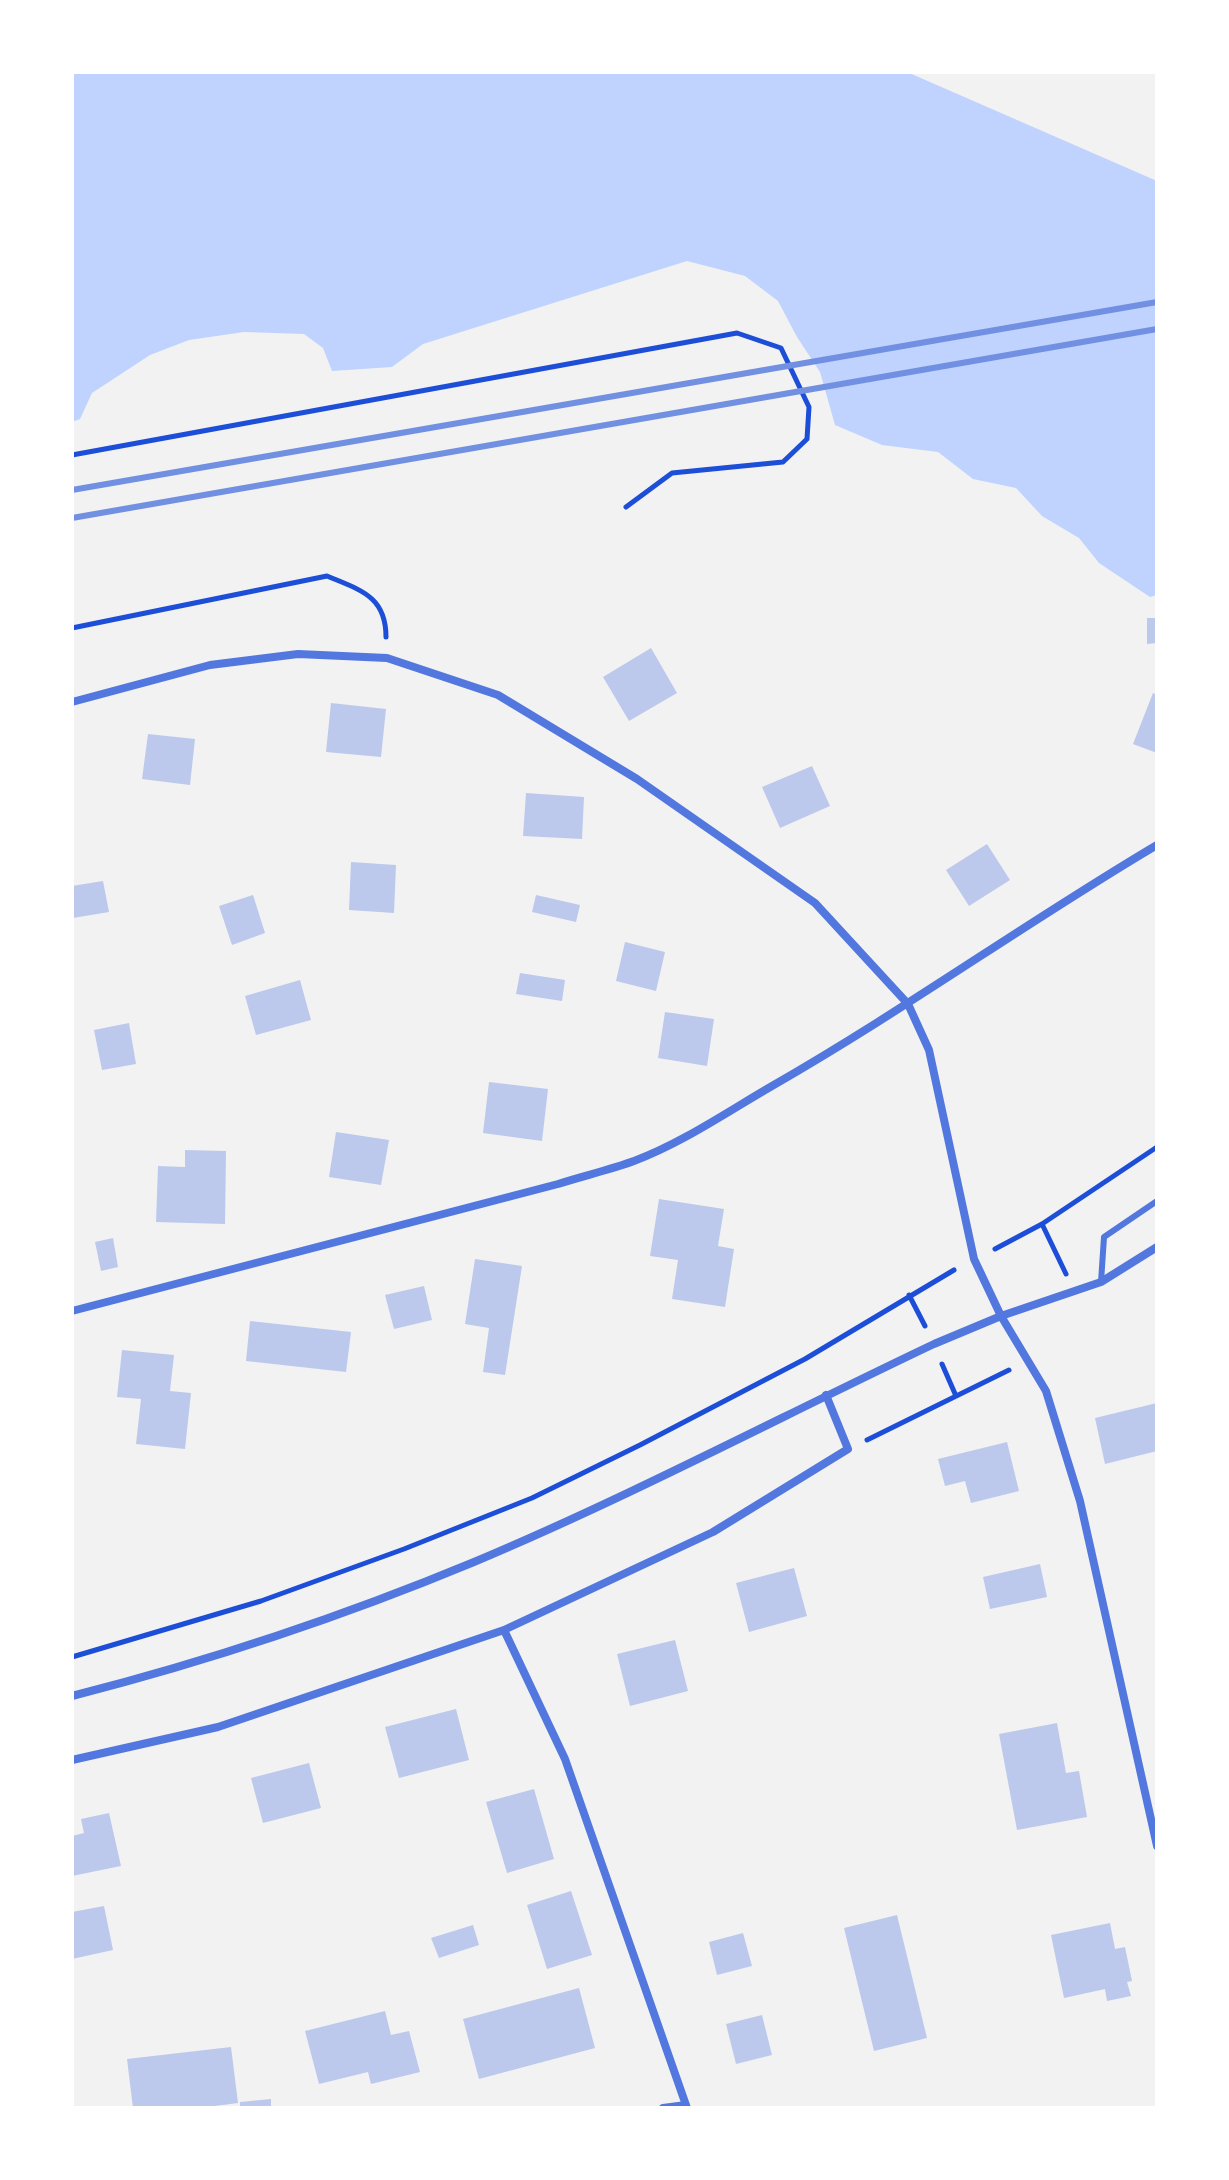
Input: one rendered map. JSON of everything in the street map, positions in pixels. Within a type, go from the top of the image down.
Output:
[{"type":"street","points":[[72,702],[210,665],[298,654],[387,658],[498,695],[637,779],[815,903],[908,1004],[929,1050],[974,1259],[1001,1316],[1046,1391],[1080,1501],[1157,1846]]},
{"type":"street","points":[[72,1311],[558,1184],[635,1161],[691,1133],[908,1004],[1088,885],[1157,845]]},
{"type":"street","points":[[72,1696],[129,1682],[337,1616],[462,1567],[593,1508],[934,1344],[1001,1316],[1101,1282],[1157,1247]]},
{"type":"street","points":[[72,1760],[218,1727],[504,1630],[713,1532],[848,1449],[826,1395]]},
{"type":"street","points":[[504,1630],[565,1759],[686,2107],[663,2108]]},
{"type":"lane","points":[[1101,1282],[1104,1237],[1157,1201]]},
{"type":"path","points":[[72,455],[737,333],[781,348],[809,407],[807,439],[783,462],[672,473],[626,507]]},
{"type":"path","points":[[72,628],[327,576],[366,592],[386,618],[387,658]]},
{"type":"path","points":[[72,1657],[261,1601],[532,1498],[805,1359],[974,1259],[1042,1224],[1157,1147]]},
{"type":"path","points":[[1042,1224],[1076,1292]]},
{"type":"path","points":[[848,1449],[1027,1361]]},
{"type":"water","points":[[72,72],[907,72],[1157,181],[1157,595],[1150,597],[1099,563],[1079,538],[1042,516],[1016,488],[973,479],[938,452],[882,445],[835,425],[820,372],[778,301],[745,276],[687,261],[423,344],[392,367],[332,371],[323,348],[304,334],[244,332],[189,340],[150,355],[92,393],[80,419],[72,422]]},
{"type":"building","points":[[1147,618],[1157,618],[1157,643],[1147,644]]},
{"type":"building","points":[[651,648],[677,693],[629,721],[603,677]]},
{"type":"building","points":[[1153,693],[1157,695],[1157,753],[1133,744]]},
{"type":"building","points":[[331,703],[386,709],[381,757],[326,752]]},
{"type":"building","points":[[148,734],[195,739],[190,785],[142,779]]},
{"type":"building","points":[[812,766],[830,806],[780,828],[762,787]]},
{"type":"building","points":[[526,793],[584,797],[582,839],[523,836]]},
{"type":"building","points":[[987,844],[1010,880],[969,906],[946,870]]},
{"type":"building","points":[[351,862],[396,865],[394,913],[349,910]]},
{"type":"building","points":[[103,881],[109,912],[73,918],[72,886]]},
{"type":"building","points":[[253,895],[265,933],[232,945],[219,906]]},
{"type":"building","points":[[536,895],[580,905],[576,922],[532,912]]},
{"type":"building","points":[[625,942],[665,952],[656,991],[616,981]]},
{"type":"building","points":[[520,973],[565,980],[562,1001],[516,994]]},
{"type":"building","points":[[300,980],[311,1020],[256,1035],[245,996]]},
{"type":"building","points":[[665,1012],[714,1019],[707,1066],[658,1058]]},
{"type":"building","points":[[129,1023],[136,1064],[102,1070],[94,1030]]},
{"type":"building","points":[[489,1082],[548,1089],[542,1141],[483,1133]]},
{"type":"building","points":[[336,1132],[389,1140],[381,1185],[329,1177]]},
{"type":"building","points":[[185,1150],[226,1151],[225,1224],[156,1222],[158,1166],[185,1167]]},
{"type":"building","points":[[659,1199],[724,1209],[718,1246],[734,1249],[725,1307],[672,1299],[678,1260],[650,1256]]},
{"type":"building","points":[[113,1238],[118,1267],[101,1271],[95,1242]]},
{"type":"building","points":[[475,1259],[522,1266],[505,1375],[483,1372],[489,1328],[465,1324]]},
{"type":"building","points":[[424,1286],[432,1320],[394,1329],[385,1295]]},
{"type":"building","points":[[250,1321],[351,1332],[346,1372],[246,1361]]},
{"type":"building","points":[[122,1350],[174,1355],[170,1391],[191,1393],[185,1449],[136,1444],[141,1399],[117,1397]]},
{"type":"building","points":[[1157,1403],[1157,1451],[1105,1464],[1095,1418]]},
{"type":"building","points":[[1007,1442],[1019,1491],[971,1503],[965,1481],[945,1486],[938,1459]]},
{"type":"building","points":[[1040,1564],[1047,1597],[990,1609],[983,1577]]},
{"type":"building","points":[[794,1568],[807,1616],[749,1632],[736,1583]]},
{"type":"building","points":[[675,1640],[688,1691],[630,1706],[617,1654]]},
{"type":"building","points":[[456,1709],[469,1760],[399,1778],[385,1727]]},
{"type":"building","points":[[1057,1723],[1066,1773],[1079,1771],[1087,1817],[1017,1830],[999,1734]]},
{"type":"building","points":[[309,1763],[321,1808],[263,1823],[251,1778]]},
{"type":"building","points":[[534,1789],[554,1859],[507,1873],[486,1802]]},
{"type":"building","points":[[109,1813],[121,1866],[72,1876],[72,1836],[84,1833],[81,1819]]},
{"type":"building","points":[[571,1891],[592,1955],[547,1969],[527,1905]]},
{"type":"building","points":[[104,1906],[113,1950],[72,1959],[72,1912]]},
{"type":"building","points":[[897,1915],[927,2038],[874,2051],[844,1928]]},
{"type":"building","points":[[1110,1923],[1115,1949],[1125,1947],[1132,1981],[1127,1982],[1131,1996],[1107,2001],[1105,1989],[1064,1998],[1051,1935]]},
{"type":"building","points":[[473,1925],[479,1945],[439,1958],[431,1938]]},
{"type":"building","points":[[743,1933],[752,1966],[717,1975],[709,1942]]},
{"type":"building","points":[[579,1988],[595,2048],[479,2079],[463,2019]]},
{"type":"building","points":[[385,2011],[391,2035],[409,2031],[420,2072],[371,2084],[368,2072],[319,2084],[305,2031]]},
{"type":"building","points":[[762,2015],[772,2055],[736,2064],[726,2024]]},
{"type":"building","points":[[231,2047],[238,2103],[199,2108],[133,2108],[127,2059]]},
{"type":"building","points":[[271,2099],[271,2108],[240,2108],[240,2102]]},
{"type":"railway","points":[[72,490],[1157,302]]},
{"type":"railway","points":[[72,518],[1157,329]]}]
